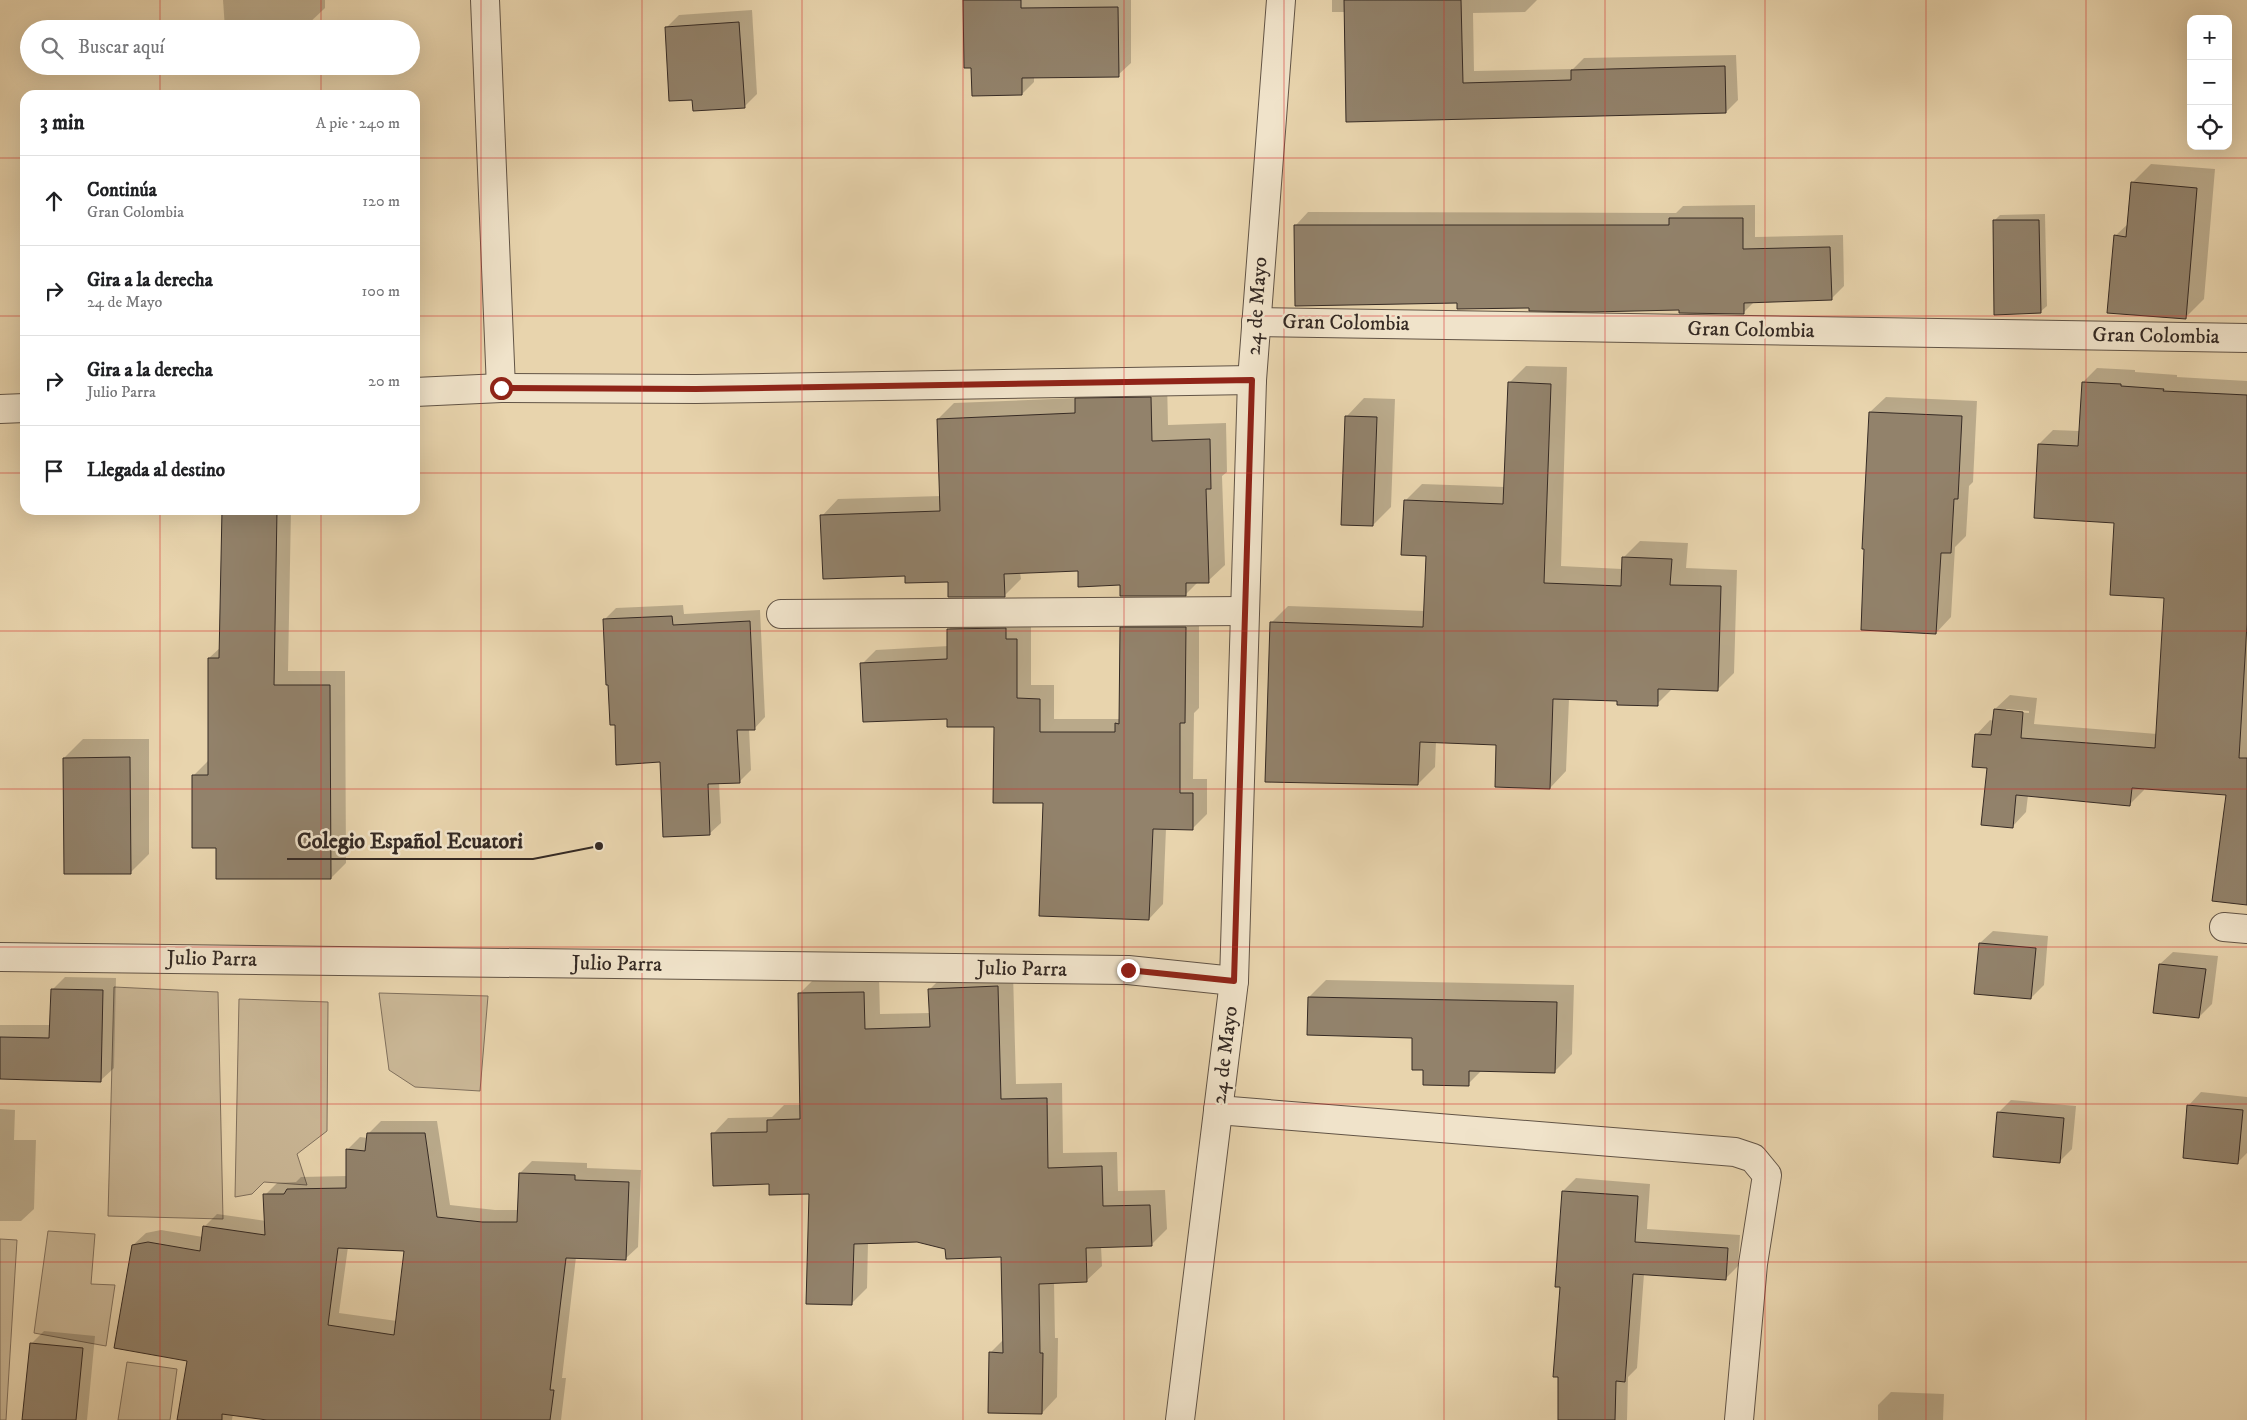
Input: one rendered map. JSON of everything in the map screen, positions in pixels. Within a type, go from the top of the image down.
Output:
[{"type":"street","points":[[485,0],[501,388]]},
{"type":"street","name":"24 de Mayo","points":[[1180,1420],[1234,981],[1252,380],[1281,0]]},
{"type":"street","name":"Gran Colombia","points":[[1256,322],[2247,338]]},
{"type":"street","points":[[420,392],[501,388],[696,389],[1252,380]]},
{"type":"street","points":[[0,409],[20,408]]},
{"type":"street","points":[[781,614],[1245,611]]},
{"type":"street","name":"Julio Parra","points":[[0,957],[1128,970],[1234,981]]},
{"type":"street","points":[[1218,1110],[1735,1152],[1753,1158],[1767,1175],[1753,1264],[1739,1420]]},
{"type":"shaded area","points":[[114,987],[218,992],[223,1219],[108,1216]]},
{"type":"shaded area","points":[[379,993],[488,996],[480,1091],[415,1087],[389,1070]]},
{"type":"shaded area","points":[[239,999],[328,1002],[327,1131],[297,1154],[307,1185],[264,1182],[252,1194],[235,1197]]},
{"type":"shaded area","points":[[48,1231],[95,1234],[91,1284],[115,1285],[106,1346],[34,1333]]},
{"type":"shaded area","points":[[0,1239],[17,1240],[6,1420],[0,1420]]},
{"type":"shaded area","points":[[127,1362],[177,1369],[170,1420],[118,1420]]},
{"type":"building","points":[[963,0],[1021,0],[1021,8],[1118,7],[1119,77],[1022,78],[1022,95],[972,96],[971,68],[964,68]]},
{"type":"building","points":[[1344,0],[1461,0],[1463,83],[1571,80],[1571,70],[1725,66],[1726,113],[1346,122]]},
{"type":"building","points":[[739,22],[745,108],[693,111],[692,100],[669,101],[665,27]]},
{"type":"building","points":[[2131,182],[2197,188],[2186,319],[2107,313],[2114,235],[2126,237]]},
{"type":"building","points":[[1669,218],[1743,218],[1743,249],[1830,247],[1832,300],[1744,303],[1744,314],[1679,313],[1679,310],[1591,312],[1529,311],[1529,308],[1457,309],[1457,303],[1295,306],[1294,225],[1669,225]]},
{"type":"building","points":[[1993,220],[2039,220],[2041,313],[1994,315]]},
{"type":"building","points":[[1508,382],[1551,384],[1544,583],[1621,586],[1622,557],[1672,559],[1670,585],[1721,586],[1718,691],[1658,689],[1658,706],[1617,705],[1617,701],[1553,699],[1550,789],[1495,787],[1496,745],[1420,742],[1418,785],[1265,782],[1270,622],[1423,627],[1426,556],[1401,555],[1404,500],[1503,504]]},
{"type":"building","points":[[2082,382],[2121,384],[2121,386],[2164,389],[2163,391],[2247,395],[2247,624],[2239,758],[2247,758],[2247,905],[2212,901],[2226,795],[2132,788],[2130,806],[2016,795],[2013,828],[1981,825],[1987,768],[1972,767],[1975,734],[1991,735],[1994,709],[2023,712],[2021,738],[2155,748],[2164,598],[2110,595],[2114,523],[2034,518],[2038,444],[2078,446]]},
{"type":"building","points":[[1151,397],[1152,441],[1210,439],[1211,489],[1206,489],[1209,583],[1186,583],[1186,596],[1120,596],[1120,585],[1078,587],[1078,571],[1004,574],[1005,597],[948,597],[948,582],[905,583],[905,576],[823,579],[820,515],[940,511],[937,419],[1075,413],[1075,398]]},
{"type":"building","points":[[1869,412],[1962,416],[1958,499],[1954,499],[1951,553],[1941,553],[1936,634],[1861,630],[1864,549],[1862,549]]},
{"type":"building","points":[[1345,416],[1377,417],[1373,526],[1341,525]]},
{"type":"building","points":[[222,515],[277,515],[274,685],[330,685],[331,879],[216,879],[216,848],[192,848],[192,775],[208,775],[208,658],[219,658]]},
{"type":"building","points":[[672,616],[673,625],[750,621],[755,730],[737,730],[740,783],[708,784],[710,835],[663,837],[660,762],[616,765],[615,725],[610,725],[608,685],[606,685],[603,619]]},
{"type":"building","points":[[1120,627],[1186,627],[1185,723],[1180,723],[1180,793],[1193,793],[1193,830],[1153,829],[1149,920],[1039,916],[1043,803],[993,803],[994,727],[947,727],[947,719],[863,722],[860,663],[947,659],[947,629],[1006,628],[1006,639],[1017,639],[1017,698],[1040,699],[1040,732],[1115,732],[1115,723],[1119,724]]},
{"type":"building","points":[[130,757],[131,874],[64,874],[63,758]]},
{"type":"building","points":[[1979,943],[2036,948],[2031,999],[1974,994]]},
{"type":"building","points":[[2159,964],[2206,969],[2199,1018],[2153,1013]]},
{"type":"building","points":[[998,986],[1001,1099],[1047,1098],[1048,1168],[1102,1166],[1103,1206],[1150,1205],[1152,1246],[1086,1248],[1087,1282],[1039,1284],[1040,1353],[1043,1353],[1042,1414],[988,1413],[989,1352],[1003,1353],[1001,1257],[946,1259],[945,1249],[917,1242],[854,1244],[852,1305],[806,1304],[809,1194],[769,1195],[769,1184],[713,1186],[711,1133],[767,1132],[767,1120],[800,1119],[798,993],[864,992],[865,1029],[930,1027],[928,989]]},
{"type":"building","points":[[51,989],[103,990],[101,1082],[0,1079],[0,1037],[49,1038]]},
{"type":"building","points":[[1308,997],[1557,1002],[1555,1073],[1469,1071],[1469,1086],[1423,1085],[1423,1070],[1412,1070],[1412,1038],[1307,1035]]},
{"type":"building","points":[[2187,1105],[2243,1110],[2238,1164],[2183,1158]]},
{"type":"building","points":[[1997,1112],[2064,1118],[2060,1163],[1993,1157]]},
{"type":"building","points":[[367,1133],[425,1133],[437,1217],[482,1222],[517,1222],[519,1173],[575,1175],[575,1180],[629,1182],[626,1260],[566,1258],[550,1390],[554,1390],[550,1420],[267,1420],[222,1414],[222,1420],[177,1420],[187,1361],[114,1348],[132,1245],[148,1242],[200,1251],[203,1226],[265,1235],[263,1194],[284,1194],[287,1189],[346,1188],[346,1149],[365,1151]],"holes":[[[338,1248],[404,1251],[394,1335],[328,1325]]]},
{"type":"building","points":[[1562,1191],[1638,1196],[1635,1242],[1728,1248],[1726,1280],[1633,1274],[1625,1382],[1616,1381],[1615,1420],[1558,1420],[1558,1377],[1553,1377],[1560,1287],[1555,1287]]},
{"type":"building","points":[[30,1343],[83,1348],[76,1420],[22,1420]]},
{"type":"place","name":"Colegio Español Ecuatori","points":[[599,846]]},
{"type":"route","points":[[501,388],[696,389],[1252,380],[1234,981],[1128,970]]}]
